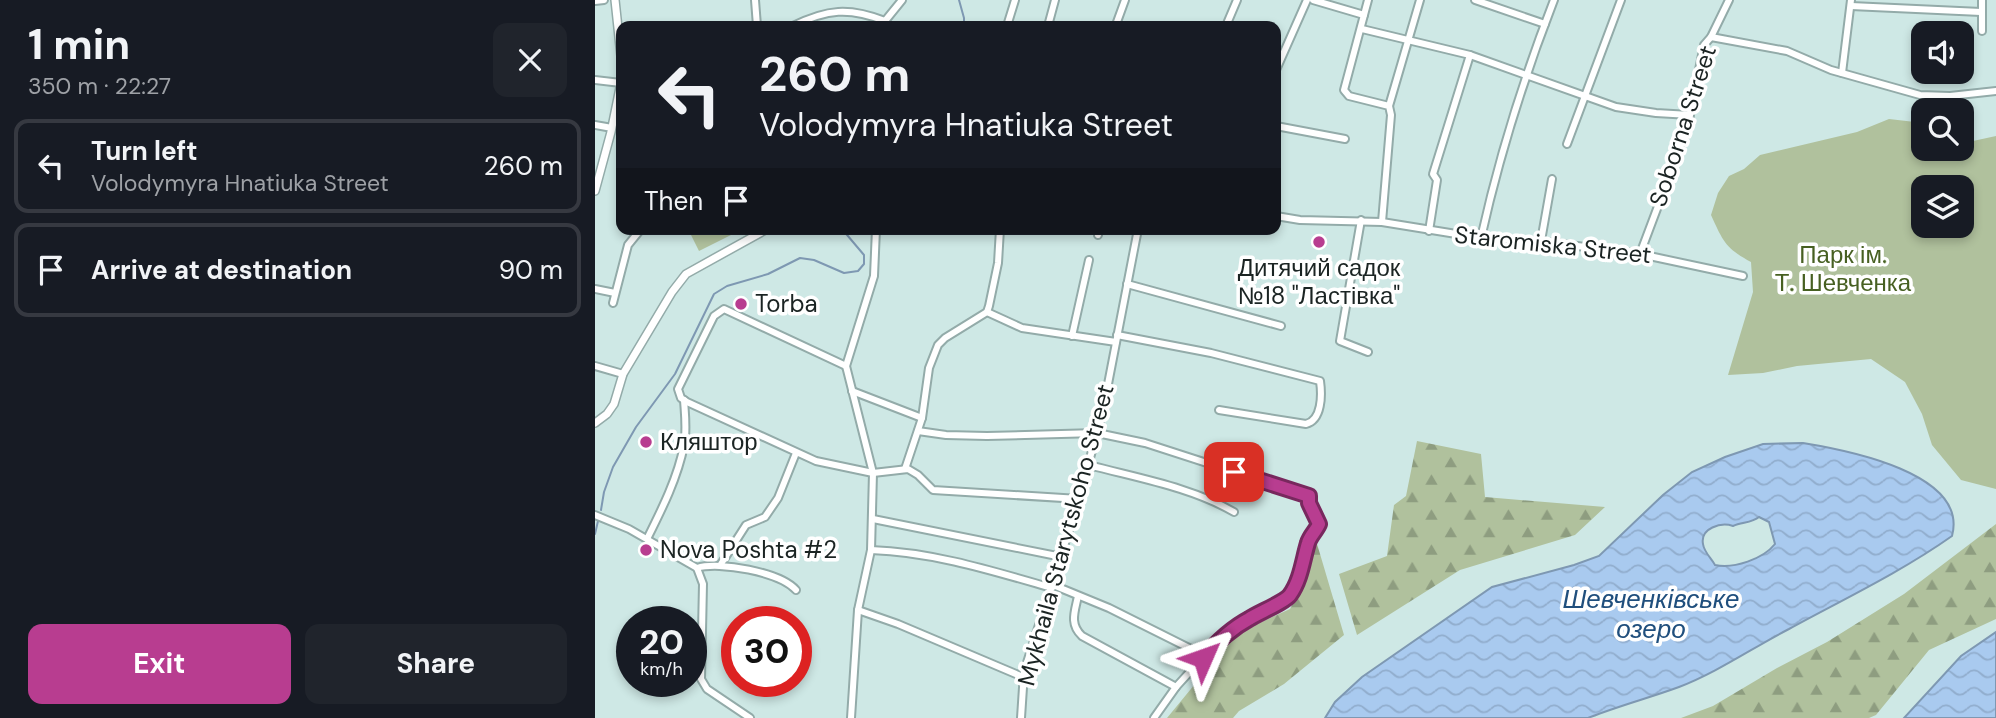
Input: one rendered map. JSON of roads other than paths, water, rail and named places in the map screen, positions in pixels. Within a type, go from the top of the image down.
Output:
[{"type":"main road","points":[[615,0],[617,21]]},
{"type":"main road","points":[[595,191],[616,123]]},
{"type":"main road","points":[[595,423],[607,414],[614,404],[623,374],[672,292],[686,274],[756,235]]},
{"type":"street","points":[[595,1],[604,0]]},
{"type":"street","points":[[755,0],[757,21]]},
{"type":"street","points":[[887,21],[902,0]]},
{"type":"street","points":[[1009,21],[1015,0]]},
{"type":"street","points":[[1049,21],[1055,0]]},
{"type":"street","points":[[1117,21],[1125,0]]},
{"type":"street","points":[[1228,21],[1237,0]]},
{"type":"street","points":[[1281,60],[1307,0]]},
{"type":"street","points":[[1313,0],[1364,15]]},
{"type":"street","points":[[1368,0],[1345,92],[1349,96],[1389,106]]},
{"type":"street","points":[[1382,222],[1391,115],[1389,106],[1420,0]]},
{"type":"street","points":[[1475,0],[1545,24]]},
{"type":"street","points":[[1481,238],[1493,185],[1526,75],[1554,0]]},
{"type":"street","points":[[1567,144],[1621,0]]},
{"type":"street","name":"Soborna Street","points":[[1640,254],[1691,115],[1704,45],[1729,0]]},
{"type":"street","points":[[1982,0],[1982,31]]},
{"type":"street","points":[[1842,73],[1851,3],[1981,12]]},
{"type":"street","points":[[805,21],[825,13],[842,11],[874,17],[880,21]]},
{"type":"street","points":[[1362,29],[1470,55],[1616,107],[1691,115]]},
{"type":"street","points":[[1710,37],[1787,51],[1842,73],[1920,95],[1950,96],[1996,91]]},
{"type":"street","points":[[1429,231],[1437,180],[1433,174],[1470,55]]},
{"type":"street","points":[[595,80],[616,82]]},
{"type":"street","points":[[595,125],[616,123]]},
{"type":"street","points":[[1281,127],[1345,139]]},
{"type":"street","points":[[1541,241],[1552,178]]},
{"type":"street","name":"Staromiska Street","points":[[1281,217],[1300,220],[1361,220],[1481,238],[1541,241],[1640,254],[1744,276]]},
{"type":"street","points":[[1361,220],[1340,341],[1368,352]]},
{"type":"street","points":[[613,303],[628,245],[636,235]]},
{"type":"street","points":[[851,718],[858,610],[871,550],[873,473],[846,366],[874,276],[876,235]]},
{"type":"street","points":[[905,469],[922,418],[929,368],[938,345],[987,312],[998,263],[1000,235]]},
{"type":"street","name":"Mykhaila Starytskoho Street","points":[[1021,718],[1023,677],[1090,464],[1137,235]]},
{"type":"street","points":[[1072,336],[1089,260]]},
{"type":"street","points":[[1127,284],[1281,326]]},
{"type":"street","points":[[595,289],[615,293]]},
{"type":"street","points":[[647,539],[661,511],[680,460],[686,432],[684,400],[678,389],[714,316],[724,309],[846,366]]},
{"type":"street","points":[[987,312],[1022,328],[1211,352],[1320,381],[1318,416],[1312,423],[1219,410]]},
{"type":"street","points":[[595,366],[623,374]]},
{"type":"street","points":[[852,391],[922,418]]},
{"type":"street","points":[[684,400],[817,461],[873,473],[905,469],[918,475],[933,490],[1079,499]]},
{"type":"street","points":[[918,431],[987,436],[1097,433],[1145,443],[1309,496],[1309,503],[1319,524],[1308,541],[1290,596],[1248,619],[1215,645],[1176,687],[1154,718]]},
{"type":"street","points":[[721,564],[746,526],[765,517],[778,498],[796,453]]},
{"type":"street","points":[[1090,464],[1220,504],[1234,512]]},
{"type":"street","points":[[595,515],[647,539],[697,568],[703,584],[701,679],[707,689],[750,718]]},
{"type":"street","points":[[873,519],[1062,557]]},
{"type":"street","points":[[871,550],[912,553],[1053,587],[1109,607],[1205,656]]},
{"type":"street","points":[[697,568],[721,564],[778,579],[796,590]]},
{"type":"street","points":[[1078,596],[1074,623],[1082,636],[1176,687]]},
{"type":"street","points":[[858,610],[892,621],[1023,677]]},
{"type":"water","name":"Шевченківське озеро","points":[[1803,443],[1822,446],[1900,468],[1924,481],[1942,496],[1952,514],[1952,536],[1893,573],[1707,674],[1679,687],[1588,718],[1325,718],[1335,702],[1362,677],[1492,587],[1599,556],[1663,495],[1692,472],[1763,444]],"holes":[[[1759,517],[1769,522],[1775,544],[1756,558],[1731,566],[1715,565],[1705,550],[1703,538],[1712,528],[1733,526]]]},
{"type":"water","points":[[1996,632],[1996,718],[1904,718],[1961,656]]},
{"type":"waterway","points":[[959,0],[964,21]]},
{"type":"waterway","points":[[601,510],[613,467],[636,427],[675,374],[714,294],[727,286],[768,274],[800,258],[814,260],[844,273],[858,271],[864,264],[864,255],[847,235]]},
{"type":"waterway","points":[[595,534],[598,521]]},
{"type":"place","name":"Дитячий садок №18 \"Ластівка\"","points":[[1319,242]]},
{"type":"place","name":"Torba","points":[[741,304]]},
{"type":"place","name":"Кляштор","points":[[646,442]]},
{"type":"place","name":"Nova Poshta #2","points":[[646,550]]},
{"type":"park label","name":"Парк ім. Т. Шевченка","points":[[1843,269]]}]
